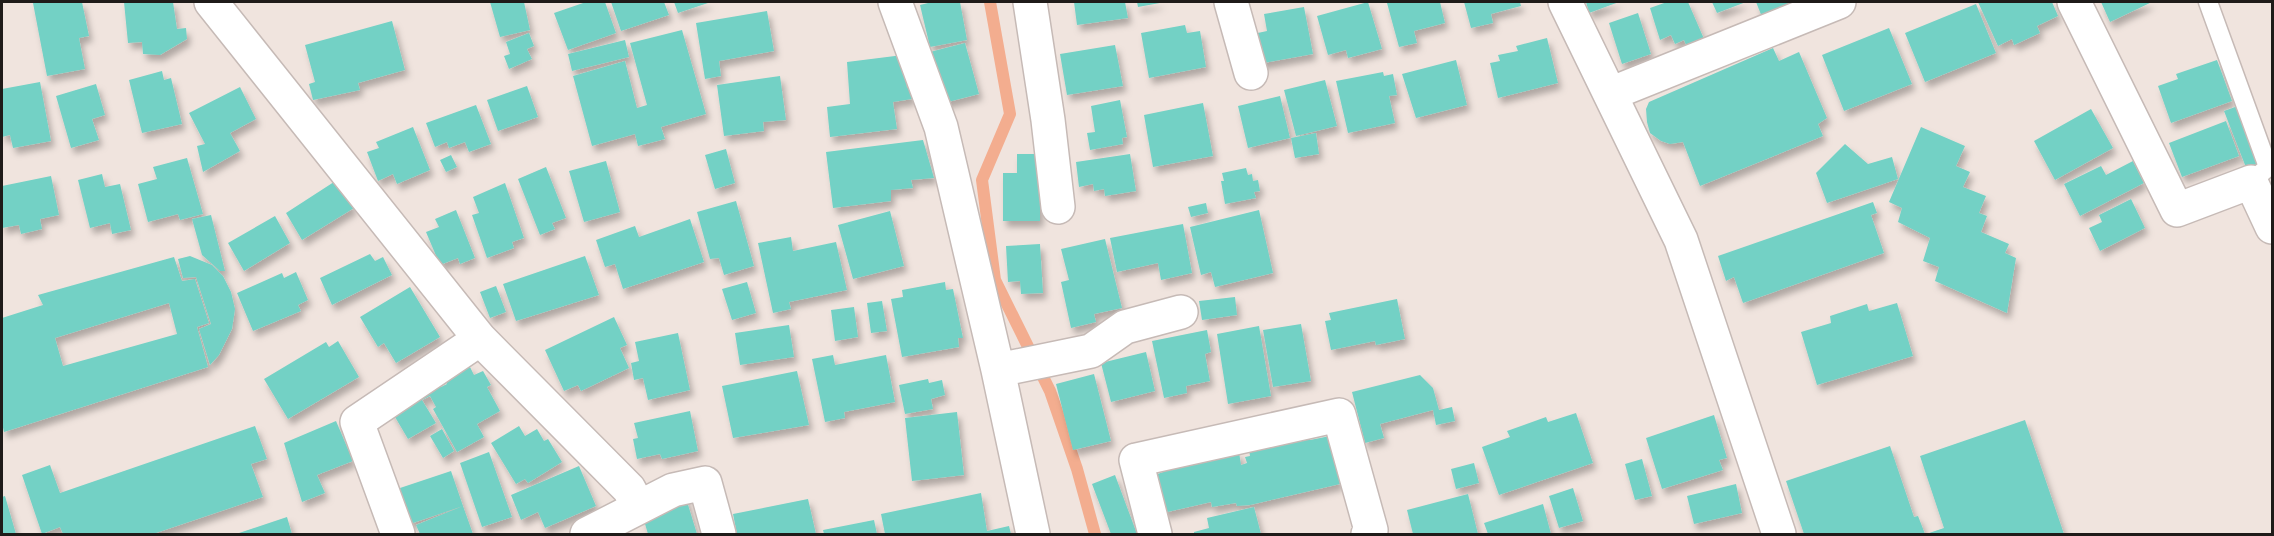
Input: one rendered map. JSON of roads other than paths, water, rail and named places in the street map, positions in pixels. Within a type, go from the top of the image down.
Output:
[{"type":"street","points":[[211,2],[480,339],[629,489],[638,506]]},
{"type":"street","points":[[895,2],[942,127],[1033,534]]},
{"type":"street","points":[[1030,2],[1048,120],[1058,207]]},
{"type":"street","points":[[1231,2],[1251,73]]},
{"type":"street","points":[[1565,2],[1681,240],[1779,534]]},
{"type":"street","points":[[1610,94],[1839,2]]},
{"type":"street","points":[[2074,2],[2177,210],[2251,182],[2272,227]]},
{"type":"street","points":[[998,370],[1091,351],[1125,327],[1181,312]]},
{"type":"street","points":[[398,534],[357,422],[480,339]]},
{"type":"street","points":[[1155,534],[1136,460],[1339,415],[1371,530],[1368,534]]},
{"type":"street","points":[[587,534],[673,490],[705,483],[719,534]]},
{"type":"lane","points":[[2208,2],[2268,168],[2251,182]]},
{"type":"waterway","points":[[990,2],[1010,114],[982,180],[995,280],[1050,391],[1077,469],[1095,534]]}]
